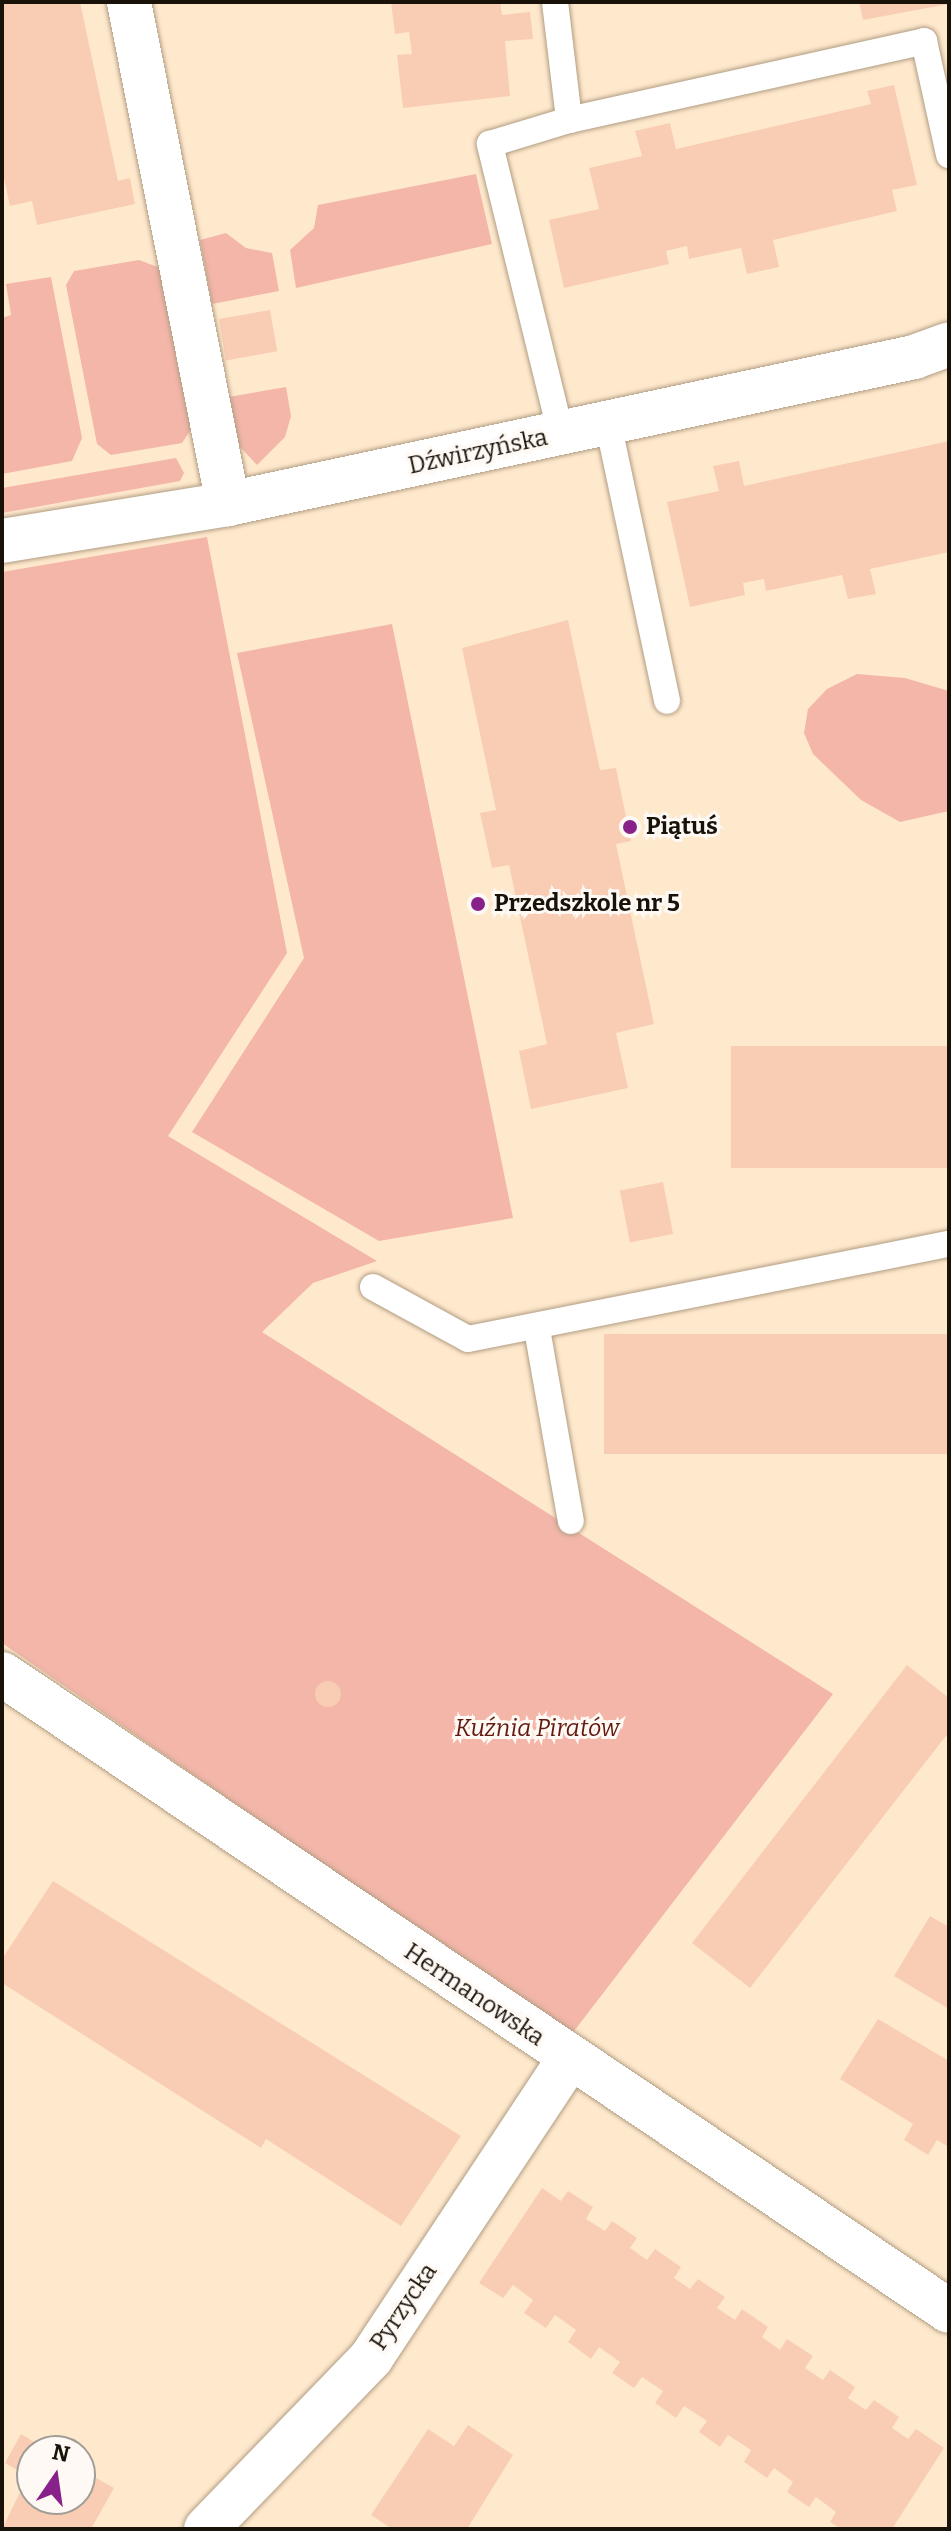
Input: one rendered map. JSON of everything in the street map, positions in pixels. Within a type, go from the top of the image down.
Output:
[{"type":"street","points":[[129,2],[228,504]]},
{"type":"street","name":"Dźwirzyńska","points":[[2,541],[228,504],[914,357],[949,344]]},
{"type":"street","name":"Hermanowska","points":[[2,1674],[569,2059],[949,2311]]},
{"type":"street","name":"Pyrzycka","points":[[206,2529],[371,2358],[569,2059]]},
{"type":"lane","points":[[555,2],[569,120]]},
{"type":"lane","points":[[561,434],[490,144],[569,120],[924,41],[949,155]]},
{"type":"lane","points":[[608,423],[667,701]]},
{"type":"lane","points":[[373,1287],[468,1339],[537,1329],[949,1244]]},
{"type":"lane","points":[[537,1329],[571,1521]]},
{"type":"green space","points":[[476,174],[492,244],[296,288],[290,250],[314,228],[318,205]]},
{"type":"green space","points":[[226,233],[246,248],[272,253],[279,291],[212,304],[200,240]]},
{"type":"green space","points":[[139,260],[163,269],[194,425],[182,443],[111,455],[97,444],[66,285],[74,271]]},
{"type":"green space","points":[[51,277],[82,438],[72,461],[2,474],[2,318],[11,315],[6,284]]},
{"type":"green space","points":[[286,387],[291,416],[285,437],[257,465],[231,437],[223,398]]},
{"type":"green space","points":[[176,458],[184,473],[180,481],[2,513],[2,488]]},
{"type":"green space","name":"Kuźnia Piratów","points":[[207,537],[287,953],[168,1136],[377,1261],[313,1283],[262,1332],[833,1694],[571,2035],[2,1643],[2,572]]},
{"type":"green space","points":[[392,624],[513,1218],[379,1241],[192,1132],[304,958],[237,653]]},
{"type":"green space","points":[[857,674],[905,678],[949,691],[949,811],[900,822],[861,800],[813,754],[804,733],[808,709],[827,689]]},
{"type":"building","points":[[2,2],[80,2],[118,181],[130,178],[135,204],[37,225],[32,201],[10,206],[2,169]]},
{"type":"building","points":[[391,2],[500,2],[502,15],[530,12],[533,39],[505,41],[510,96],[403,108],[397,55],[412,54],[409,32],[395,34]]},
{"type":"building","points":[[859,2],[949,2],[949,4],[863,20]]},
{"type":"building","points":[[894,85],[917,185],[892,190],[897,211],[773,240],[779,267],[747,274],[741,248],[689,259],[687,246],[666,251],[669,264],[564,288],[549,220],[599,209],[589,168],[642,156],[635,131],[670,123],[676,149],[871,104],[867,91]]},
{"type":"building","points":[[270,310],[277,351],[226,360],[219,319]]},
{"type":"building","points":[[949,441],[949,552],[870,569],[876,594],[848,599],[842,575],[766,591],[764,579],[743,583],[745,595],[690,607],[667,502],[719,491],[713,466],[739,461],[744,486]]},
{"type":"building","points":[[568,620],[600,770],[616,768],[631,841],[616,844],[654,1024],[616,1033],[628,1088],[531,1109],[519,1051],[547,1044],[509,865],[492,868],[480,813],[496,810],[462,648]]},
{"type":"building","points":[[731,1046],[949,1046],[949,1168],[731,1168]]},
{"type":"building","points":[[663,1182],[673,1234],[630,1242],[620,1190]]},
{"type":"building","points":[[604,1334],[949,1334],[949,1454],[604,1454]]},
{"type":"building","points":[[907,1665],[949,1698],[949,1732],[750,1988],[692,1943]]},
{"type":"building","points":[[328,1681],[337,1685],[341,1694],[337,1703],[328,1707],[319,1703],[315,1694],[319,1685]]},
{"type":"building","points":[[53,1881],[461,2136],[401,2226],[266,2139],[261,2148],[2,1983],[2,1959]]},
{"type":"building","points":[[930,1916],[949,1927],[949,2009],[894,1976]]},
{"type":"building","points":[[878,2019],[949,2061],[949,2147],[937,2140],[928,2155],[904,2140],[913,2124],[840,2079]]},
{"type":"building","points":[[542,2188],[561,2201],[568,2191],[593,2207],[586,2219],[605,2231],[612,2221],[637,2238],[630,2248],[647,2260],[655,2249],[681,2267],[674,2278],[690,2289],[698,2279],[725,2297],[717,2308],[735,2320],[742,2309],[768,2327],[762,2337],[780,2350],[787,2339],[813,2356],[805,2368],[823,2380],[830,2370],[855,2387],[848,2398],[866,2410],[874,2400],[899,2417],[892,2428],[908,2439],[916,2429],[944,2448],[892,2529],[841,2529],[830,2522],[836,2512],[816,2497],[809,2507],[787,2492],[793,2482],[774,2468],[767,2478],[744,2462],[751,2450],[728,2435],[720,2447],[699,2432],[707,2421],[684,2406],[676,2418],[655,2403],[663,2391],[642,2377],[634,2388],[612,2373],[620,2362],[599,2347],[591,2359],[568,2342],[576,2330],[555,2315],[546,2328],[524,2313],[533,2300],[513,2285],[503,2298],[479,2283]]},
{"type":"building","points":[[468,2425],[513,2455],[467,2529],[392,2529],[371,2515],[428,2429],[454,2446]]},
{"type":"building","points":[[16,2443],[16,2469],[5,2463]]},
{"type":"building","points":[[96,2478],[114,2488],[91,2529],[2,2529],[16,2500],[16,2515],[96,2515]]},
{"type":"place","name":"Piątuś","points":[[630,827]]},
{"type":"place","name":"Przedszkole nr 5","points":[[478,904]]}]
